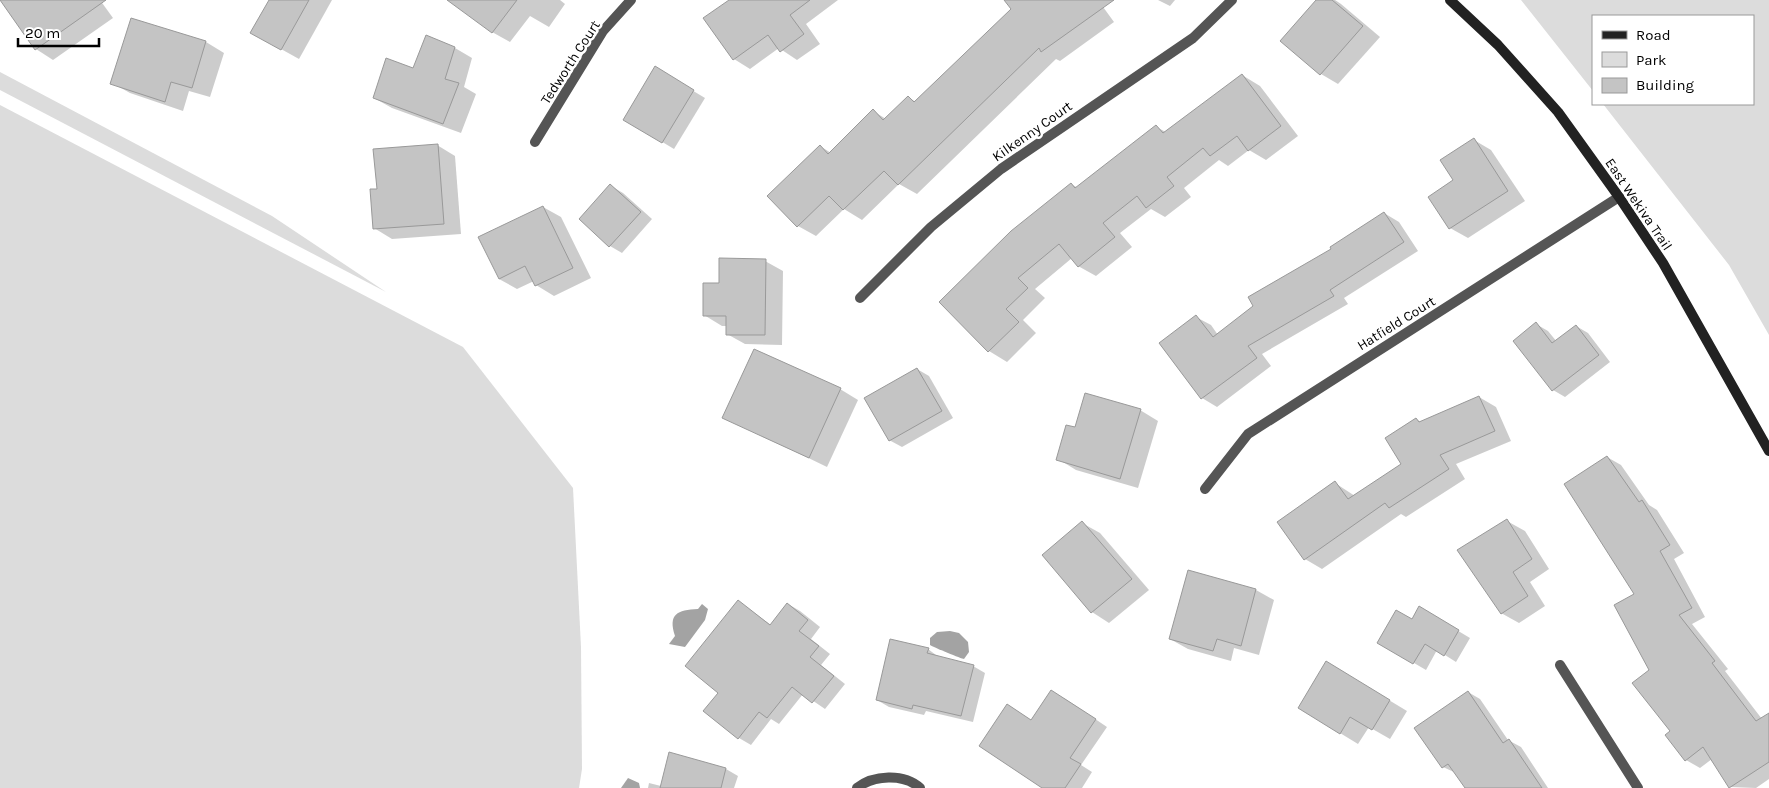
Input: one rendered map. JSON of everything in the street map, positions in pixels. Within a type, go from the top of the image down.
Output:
[{"type":"street","name":"Tedworth Court","points":[[535,142],[604,31],[631,0]]},
{"type":"street","name":"Kilkenny Court","points":[[860,298],[932,227],[1001,169],[1193,38],[1232,0]]},
{"type":"street","name":"East Wekiva Trail","points":[[1450,0],[1498,45],[1558,112],[1619,197],[1667,271],[1753,419],[1769,451]]},
{"type":"street","name":"Hatfield Court","points":[[1205,490],[1248,434],[1619,197]]},
{"type":"street","points":[[1560,665],[1638,788]]},
{"type":"street","points":[[857,788],[866,782],[885,778],[899,778],[920,788]]},
{"type":"green space","points":[[1521,0],[1769,0],[1769,335],[1729,265],[1604,105],[1754,105],[1754,15],[1592,15],[1592,90]]},
{"type":"green space","points":[[0,72],[272,216],[386,292],[0,90]]},
{"type":"green space","points":[[0,105],[463,347],[573,488],[581,647],[582,769],[579,788],[0,788]]},
{"type":"shaded area","points":[[702,604],[708,609],[705,620],[685,647],[669,644],[675,636],[673,623],[676,615],[680,612],[698,609]]},
{"type":"shaded area","points":[[950,631],[959,633],[968,642],[969,652],[964,659],[930,645],[930,638],[937,632]]},
{"type":"shaded area","points":[[628,778],[639,783],[640,788],[621,788]]},
{"type":"building","points":[[0,0],[106,0],[35,50]]},
{"type":"building","points":[[269,0],[309,0],[281,50],[250,33]]},
{"type":"building","points":[[447,0],[517,0],[492,33]]},
{"type":"building","points":[[729,0],[810,0],[790,15],[804,34],[780,52],[768,35],[733,60],[703,18]]},
{"type":"building","points":[[1004,0],[1114,0],[1041,52],[1039,48],[898,185],[884,171],[843,210],[829,196],[797,227],[767,196],[820,145],[828,154],[873,109],[883,120],[908,96],[914,102],[1011,9]]},
{"type":"building","points":[[1316,0],[1332,0],[1363,26],[1320,75],[1280,41]]},
{"type":"building","points":[[131,18],[206,41],[192,88],[171,82],[165,102],[110,84]]},
{"type":"building","points":[[426,35],[455,47],[445,79],[459,83],[443,124],[373,98],[386,58],[413,68]]},
{"type":"building","points":[[655,66],[694,90],[662,143],[623,120]]},
{"type":"building","points":[[1242,74],[1281,126],[1248,151],[1237,136],[1210,156],[1203,148],[1167,177],[1174,186],[1146,208],[1137,196],[1103,223],[1115,237],[1078,267],[1059,244],[1018,278],[1028,288],[1006,309],[1019,322],[988,352],[939,302],[1011,231],[1071,183],[1075,188],[1156,125],[1163,133]]},
{"type":"building","points":[[1474,138],[1508,191],[1449,229],[1428,197],[1453,180],[1440,160]]},
{"type":"building","points":[[438,144],[444,224],[373,229],[370,189],[377,189],[373,149]]},
{"type":"building","points":[[610,184],[641,212],[609,247],[579,219]]},
{"type":"building","points":[[543,206],[573,268],[535,286],[525,266],[499,279],[478,237]]},
{"type":"building","points":[[1384,212],[1404,242],[1330,290],[1334,296],[1248,346],[1257,358],[1201,399],[1159,343],[1196,315],[1213,337],[1253,306],[1248,297],[1331,249],[1330,247]]},
{"type":"building","points":[[719,258],[766,259],[765,335],[726,335],[726,316],[703,316],[703,283],[719,283]]},
{"type":"building","points":[[1536,322],[1552,343],[1576,325],[1599,355],[1552,391],[1513,341]]},
{"type":"building","points":[[754,349],[841,388],[809,458],[722,418]]},
{"type":"building","points":[[917,368],[942,411],[889,441],[864,398]]},
{"type":"building","points":[[1085,393],[1141,409],[1120,479],[1056,460],[1066,425],[1075,427]]},
{"type":"building","points":[[1479,396],[1495,431],[1440,455],[1449,469],[1389,508],[1385,503],[1304,560],[1277,522],[1335,481],[1348,499],[1401,464],[1385,438],[1416,418],[1419,422]]},
{"type":"building","points":[[1607,456],[1639,502],[1642,500],[1670,545],[1660,551],[1692,608],[1679,615],[1715,661],[1712,663],[1756,721],[1769,713],[1769,762],[1729,788],[1703,747],[1685,761],[1665,735],[1670,731],[1632,683],[1649,670],[1614,605],[1634,594],[1564,484]]},
{"type":"building","points":[[1507,519],[1532,559],[1513,572],[1528,596],[1501,614],[1457,550]]},
{"type":"building","points":[[1082,521],[1132,579],[1091,613],[1042,555]]},
{"type":"building","points":[[1188,570],[1256,589],[1241,646],[1217,639],[1213,651],[1169,639]]},
{"type":"building","points":[[738,600],[770,625],[787,603],[808,620],[799,631],[819,646],[810,657],[834,676],[812,703],[792,687],[767,718],[759,712],[738,739],[703,711],[718,693],[685,666]]},
{"type":"building","points":[[1419,606],[1459,630],[1444,656],[1425,644],[1413,664],[1377,643],[1396,610],[1412,619]]},
{"type":"building","points":[[890,639],[929,648],[927,653],[974,665],[961,716],[913,705],[912,709],[876,700]]},
{"type":"building","points":[[1326,661],[1390,700],[1372,730],[1350,717],[1340,734],[1298,708]]},
{"type":"building","points":[[1051,690],[1096,719],[1070,758],[1081,764],[1065,788],[1042,788],[979,746],[1007,704],[1031,720]]},
{"type":"building","points":[[1468,691],[1503,743],[1509,739],[1542,788],[1465,788],[1448,764],[1442,768],[1414,728]]},
{"type":"building","points":[[669,752],[726,768],[721,788],[660,788]]}]
